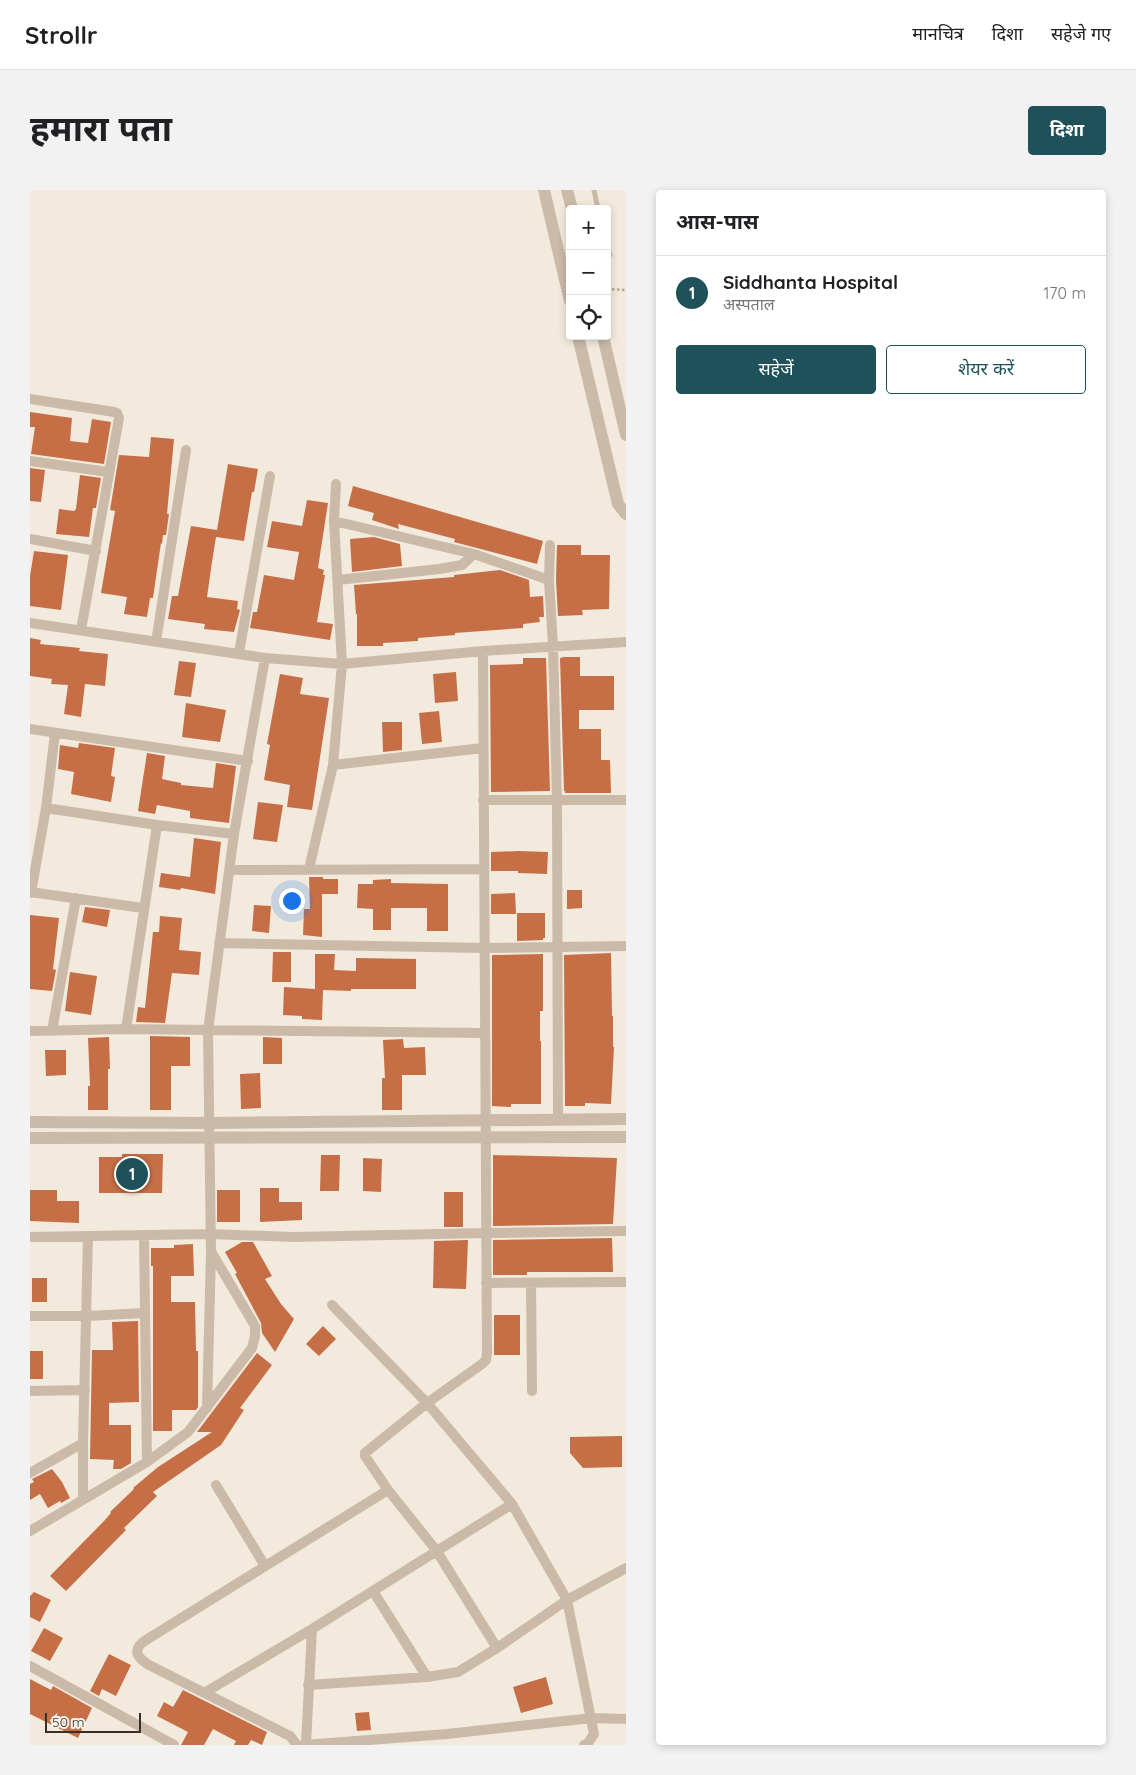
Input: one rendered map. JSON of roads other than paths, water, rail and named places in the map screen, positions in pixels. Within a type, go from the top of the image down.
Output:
[{"type":"street","points":[[544,190],[569,295]]},
{"type":"street","points":[[567,190],[571,205]]},
{"type":"street","points":[[579,340],[618,504],[626,514]]},
{"type":"street","points":[[604,340],[626,435]]},
{"type":"street","points":[[30,399],[118,414],[119,418],[81,630]]},
{"type":"street","points":[[156,642],[186,450]]},
{"type":"street","points":[[30,461],[108,472]]},
{"type":"street","points":[[239,653],[270,476]]},
{"type":"street","points":[[309,869],[334,765],[342,664],[334,521],[336,484]]},
{"type":"street","points":[[334,521],[474,554],[549,580]]},
{"type":"street","points":[[30,539],[96,551]]},
{"type":"street","points":[[550,545],[549,580],[554,646],[557,801],[558,1120]]},
{"type":"street","points":[[338,580],[462,565],[474,554]]},
{"type":"street","points":[[30,623],[265,658],[342,664],[483,651],[626,642]]},
{"type":"street","points":[[483,651],[486,1360],[427,1403],[365,1453],[366,1458],[388,1490],[436,1550],[497,1648]]},
{"type":"street","points":[[207,1408],[211,1252],[208,1031],[234,834],[265,658]]},
{"type":"street","points":[[30,729],[248,762]]},
{"type":"street","points":[[55,733],[46,808],[31,893],[143,908]]},
{"type":"street","points":[[334,765],[483,748]]},
{"type":"street","points":[[483,800],[626,800]]},
{"type":"street","points":[[46,808],[157,825],[234,834]]},
{"type":"street","points":[[126,1029],[157,825]]},
{"type":"street","points":[[230,870],[484,869]]},
{"type":"street","points":[[52,1031],[76,898]]},
{"type":"street","points":[[219,943],[484,948],[626,946]]},
{"type":"street","points":[[30,1031],[126,1029],[484,1033]]},
{"type":"street","points":[[30,1122],[210,1123],[626,1119]]},
{"type":"street","points":[[30,1138],[626,1137]]},
{"type":"street","points":[[30,1237],[210,1234],[294,1237],[626,1232]]},
{"type":"street","points":[[83,1500],[88,1236]]},
{"type":"street","points":[[144,1236],[147,1462]]},
{"type":"street","points":[[30,1531],[147,1462],[188,1432],[252,1348],[256,1336],[255,1326],[211,1252]]},
{"type":"street","points":[[486,1283],[626,1282]]},
{"type":"street","points":[[531,1283],[532,1391]]},
{"type":"street","points":[[332,1305],[427,1403],[512,1504],[567,1600],[594,1734],[588,1744],[584,1745]]},
{"type":"street","points":[[30,1316],[87,1316],[144,1312]]},
{"type":"street","points":[[30,1391],[85,1390]]},
{"type":"street","points":[[30,1473],[83,1443]]},
{"type":"street","points":[[216,1485],[265,1566]]},
{"type":"street","points":[[388,1490],[140,1644],[138,1655],[140,1660],[290,1736],[302,1745],[404,1741],[592,1718],[626,1719]]},
{"type":"street","points":[[204,1693],[312,1629],[512,1504]]},
{"type":"street","points":[[308,1686],[427,1677],[458,1672],[567,1600],[626,1568]]},
{"type":"street","points":[[373,1591],[427,1677]]},
{"type":"street","points":[[302,1745],[312,1629]]},
{"type":"street","points":[[30,1666],[156,1741],[174,1745]]},
{"type":"lane","points":[[594,190],[597,205]]},
{"type":"place","name":"Siddhanta Hospital","points":[[132,1174]]}]
